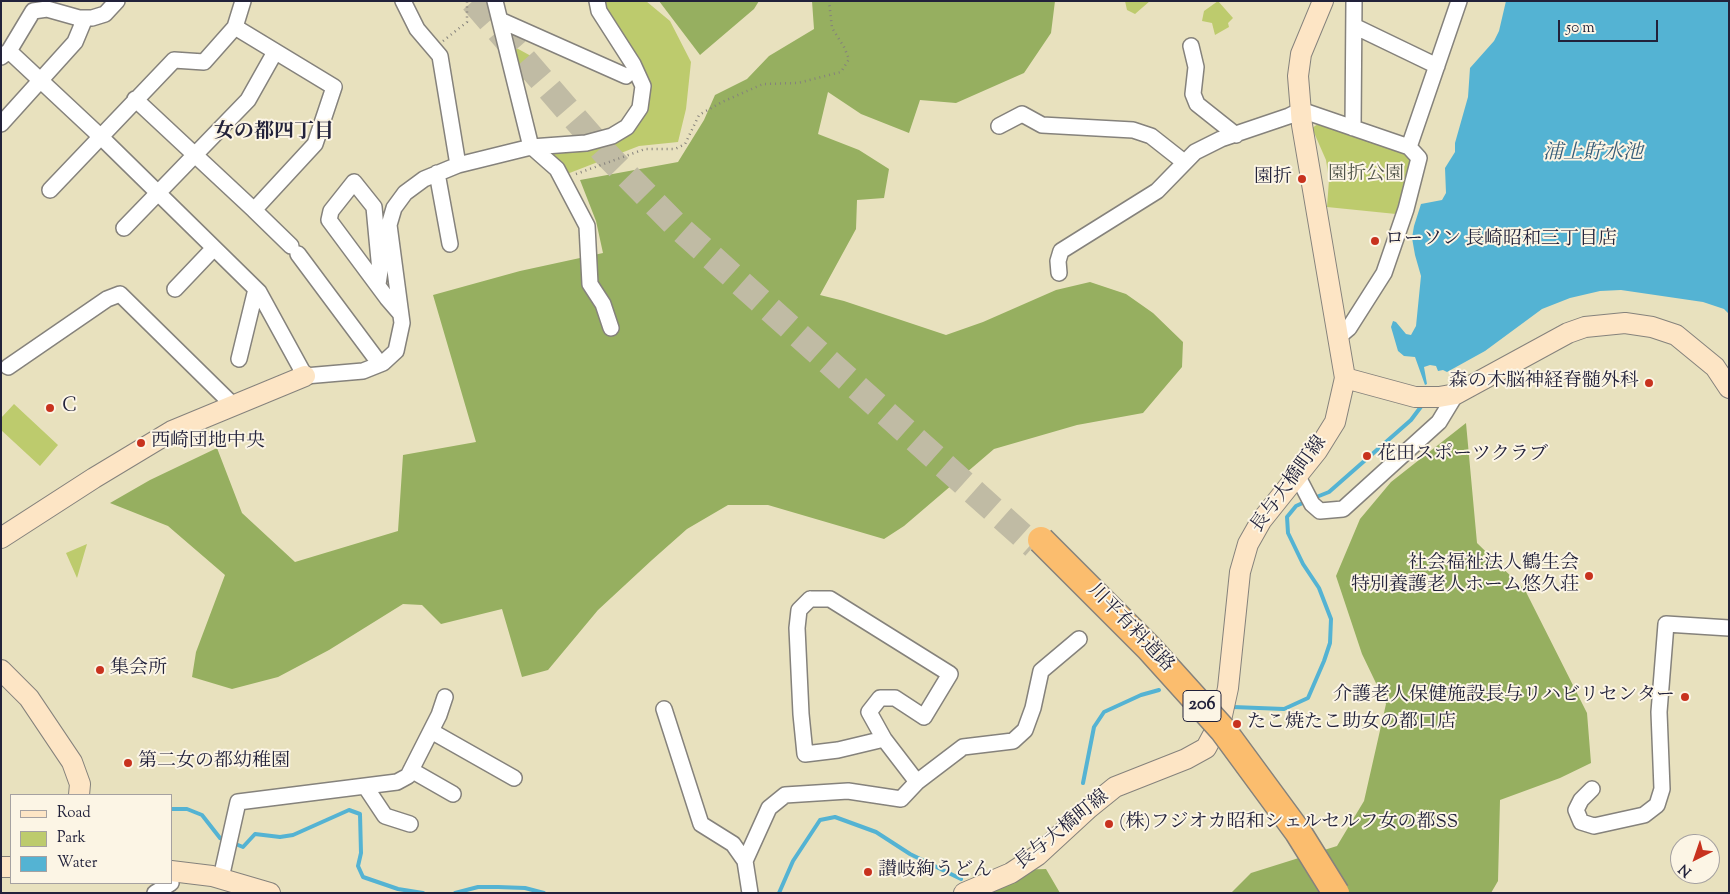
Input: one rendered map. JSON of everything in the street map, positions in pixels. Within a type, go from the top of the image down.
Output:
[{"type":"highway","name":"川平有料道路","points":[[1327,893],[1292,835],[1217,736],[1143,653],[1037,543],[1149,648],[1222,730],[1283,810],[1336,893]]},
{"type":"main road","name":"長与大橋町線","points":[[964,893],[1011,873],[1038,855],[1115,787],[1186,759],[1206,748],[1221,720],[1228,688],[1240,572],[1248,544],[1261,521],[1305,491],[1317,451],[1335,422],[1345,378],[1300,110],[1298,76],[1301,54],[1323,1]]},
{"type":"main road","points":[[1345,378],[1424,397],[1456,394],[1568,333],[1586,327],[1625,323],[1652,327],[1676,335],[1715,367],[1729,388]]},
{"type":"main road","points":[[1,538],[94,478],[172,431],[305,376]]},
{"type":"main road","points":[[1,670],[29,698],[72,762],[80,784],[79,794]]},
{"type":"main road","points":[[172,871],[216,877],[270,893]]},
{"type":"street","points":[[117,1],[105,14],[85,18],[47,9],[33,11],[5,54],[41,81],[101,137],[256,289],[305,376],[363,371],[380,364],[396,351],[402,322],[389,225],[394,208],[405,193],[424,178],[458,165],[531,147],[586,143],[612,136],[627,127],[640,108],[643,86],[633,64],[599,11],[597,1]]},
{"type":"street","points":[[50,190],[174,60],[204,62],[235,27],[243,1]]},
{"type":"street","points":[[402,1],[417,29],[440,56],[446,83],[458,165]]},
{"type":"street","points":[[496,1],[531,147],[557,169],[589,231],[590,284],[604,304],[610,328]]},
{"type":"street","points":[[1353,128],[1354,1]]},
{"type":"street","points":[[1409,147],[1459,1]]},
{"type":"street","points":[[1,124],[75,42],[85,18]]},
{"type":"street","points":[[500,20],[626,76]]},
{"type":"street","points":[[1354,26],[1437,66]]},
{"type":"street","points":[[235,27],[334,87],[315,144],[254,210]]},
{"type":"street","points":[[1192,46],[1196,67],[1192,94],[1197,104],[1236,135]]},
{"type":"street","points":[[124,228],[248,100],[275,52]]},
{"type":"street","points":[[135,99],[294,250],[380,364]]},
{"type":"street","points":[[1059,273],[1058,261],[1061,251],[1157,191],[1194,152],[1290,116],[1300,110],[1409,147],[1419,158],[1406,209],[1384,272],[1349,328],[1337,338]]},
{"type":"street","points":[[999,126],[1022,114],[1042,125],[1133,130],[1151,136],[1184,162]]},
{"type":"street","points":[[437,173],[450,244]]},
{"type":"street","points":[[378,284],[380,271],[374,207],[354,182],[331,211],[329,220],[400,313]]},
{"type":"street","points":[[175,288],[214,248]]},
{"type":"street","points":[[240,359],[256,289]]},
{"type":"street","points":[[8,367],[107,299],[120,294],[232,405]]},
{"type":"street","points":[[1305,491],[1320,511],[1343,508],[1439,422],[1456,394]]},
{"type":"street","points":[[884,739],[838,750],[806,754],[801,714],[797,628],[799,610],[810,599],[830,599],[950,674],[924,716],[895,698],[880,698],[869,712],[884,739],[917,782]]},
{"type":"street","points":[[1592,789],[1581,800],[1576,810],[1581,822],[1594,826],[1644,816],[1657,805],[1662,789],[1659,712],[1666,624],[1729,628]]},
{"type":"street","points":[[745,861],[769,808],[785,795],[848,790],[901,799],[917,782],[963,748],[1013,741],[1025,730],[1033,708],[1041,672],[1079,639]]},
{"type":"street","points":[[172,882],[176,879],[216,877],[227,850],[238,802],[397,782],[408,776],[431,731],[445,697]]},
{"type":"street","points":[[664,709],[701,824],[733,844],[745,861],[750,893]]},
{"type":"street","points":[[431,731],[514,778]]},
{"type":"street","points":[[411,770],[453,794]]},
{"type":"street","points":[[365,786],[385,816],[410,824]]},
{"type":"street","points":[[155,893],[169,884]]},
{"type":"path","points":[[434,47],[455,33],[467,22],[467,1]]},
{"type":"path","points":[[562,179],[645,149],[675,149],[685,144],[699,115],[722,102],[763,84],[798,83],[841,72],[849,59],[844,46],[832,28],[829,1]]},
{"type":"green space","points":[[602,1],[646,1],[670,21],[691,62],[686,109],[678,142],[639,146],[567,174],[562,163],[547,153],[606,145],[633,131],[648,87]]},
{"type":"green space","points":[[659,1],[759,1],[754,9],[700,55]]},
{"type":"green space","points":[[812,1],[1055,1],[1051,33],[1024,73],[956,103],[920,100],[909,133],[861,114],[828,92],[818,134],[859,150],[889,169],[884,198],[857,200],[856,229],[820,295],[844,301],[946,335],[983,322],[1056,290],[1090,282],[1126,294],[1153,313],[1183,342],[1182,367],[1143,413],[1077,425],[994,449],[904,526],[884,539],[768,505],[728,505],[687,529],[652,560],[598,610],[548,670],[522,677],[502,609],[441,624],[422,605],[403,604],[329,650],[278,677],[232,689],[192,677],[196,652],[225,575],[168,526],[110,503],[150,480],[217,448],[242,513],[295,562],[398,531],[403,455],[476,442],[433,295],[520,271],[603,253],[596,221],[580,180],[678,162],[704,120],[715,95],[747,79],[769,56],[814,29]]},
{"type":"green space","points":[[1125,1],[1150,1],[1135,14],[1127,10]]},
{"type":"green space","points":[[1218,1],[1233,18],[1228,23],[1229,27],[1215,35],[1212,23],[1202,21],[1204,11]]},
{"type":"green space","points":[[511,45],[531,56],[523,82]]},
{"type":"green space","name":"園折公園","points":[[1318,124],[1405,152],[1412,160],[1396,214],[1327,207],[1329,180],[1326,160],[1312,128]]},
{"type":"green space","points":[[14,404],[58,445],[40,466],[1,430],[1,418]]},
{"type":"green space","points":[[1466,423],[1477,543],[1525,590],[1587,713],[1591,763],[1560,778],[1500,800],[1498,881],[1491,893],[1231,893],[1251,873],[1337,846],[1364,801],[1386,704],[1362,654],[1336,576],[1360,519],[1391,482]]},
{"type":"green space","points":[[87,544],[77,578],[66,553]]},
{"type":"green space","points":[[1046,869],[1060,893],[971,893],[1013,870]]},
{"type":"water","name":"浦上貯水池","points":[[1506,1],[1729,1],[1729,314],[1724,309],[1703,302],[1621,290],[1600,291],[1570,298],[1542,309],[1485,351],[1447,372],[1443,370],[1438,371],[1436,366],[1424,367],[1427,384],[1425,385],[1415,357],[1404,356],[1398,351],[1391,327],[1393,321],[1396,322],[1406,334],[1411,335],[1416,326],[1421,276],[1412,238],[1414,226],[1421,204],[1442,200],[1446,193],[1445,168],[1455,152],[1455,143],[1468,97],[1470,68],[1494,41],[1499,31]]},
{"type":"waterway","points":[[1314,498],[1329,492],[1411,420],[1423,404]]},
{"type":"waterway","points":[[1233,707],[1284,709],[1308,698],[1324,661],[1330,643],[1331,619],[1319,588],[1303,564],[1288,533],[1287,517],[1296,506],[1307,501]]},
{"type":"waterway","points":[[1083,783],[1094,727],[1104,712],[1141,695],[1159,690]]},
{"type":"waterway","points":[[172,809],[187,809],[202,815],[220,838],[226,840]]},
{"type":"waterway","points":[[233,843],[243,847],[255,834],[280,837],[293,835],[349,810],[360,814],[361,853],[358,866],[363,877],[398,889],[423,893]]},
{"type":"waterway","points":[[779,893],[793,861],[820,820],[835,817],[876,832],[910,854],[961,879]]},
{"type":"waterway","points":[[455,893],[478,887],[525,888],[544,893]]},
{"type":"tunnel","points":[[473,1],[606,154],[677,226],[1034,546]]},
{"type":"place","name":"園折","points":[[1302,179]]},
{"type":"place","name":"ローソン 長崎昭和三丁目店","points":[[1375,241]]},
{"type":"place","name":"森の木脳神経脊髄外科","points":[[1649,383]]},
{"type":"place","name":"Ｃ","points":[[50,408]]},
{"type":"place","name":"西崎団地中央","points":[[141,443]]},
{"type":"place","name":"花田スポーツクラブ","points":[[1367,456]]},
{"type":"place","name":"社会福祉法人鶴生会 特別養護老人ホーム悠久荘","points":[[1589,576]]},
{"type":"place","name":"集会所","points":[[100,670]]},
{"type":"place","name":"介護老人保健施設長与リハビリセンター","points":[[1685,697]]},
{"type":"place","name":"たこ焼たこ助女の都口店","points":[[1237,724]]},
{"type":"place","name":"第二女の都幼稚園","points":[[128,763]]},
{"type":"place","name":"(株)フジオカ昭和シェルセルフ女の都SS","points":[[1109,824]]},
{"type":"place","name":"讃岐絢うどん","points":[[868,872]]},
{"type":"district","name":"女の都四丁目","points":[[274,134]]}]
